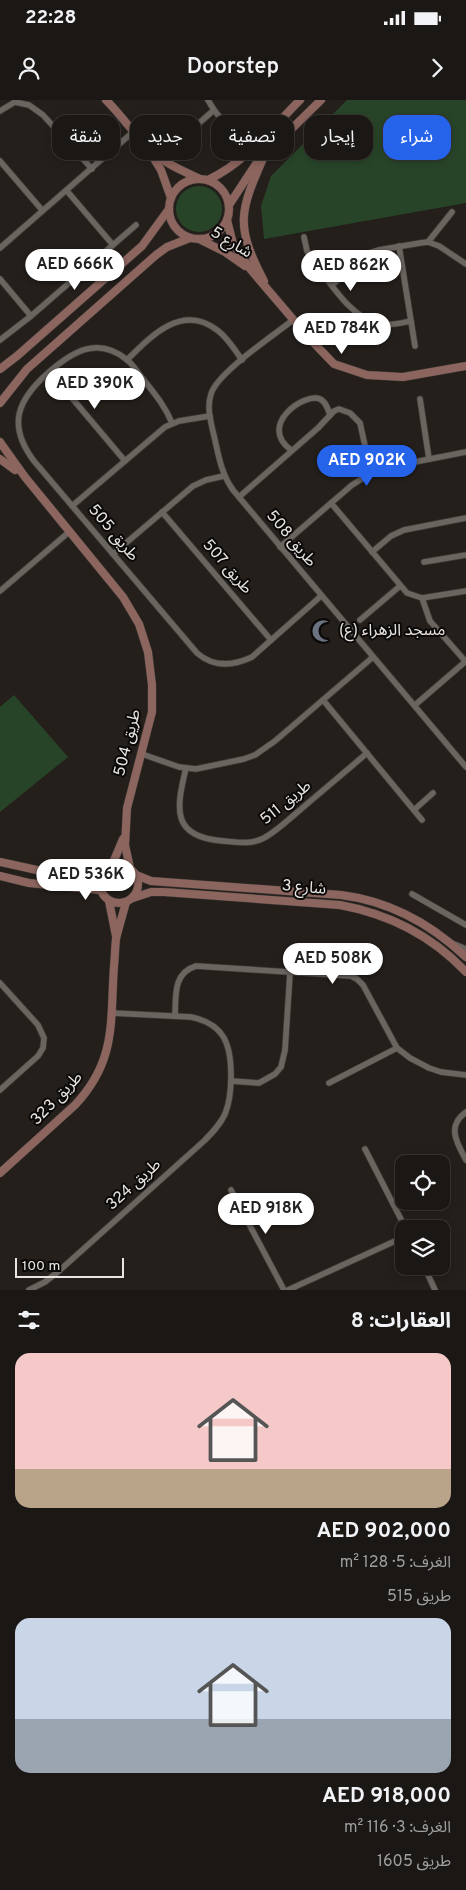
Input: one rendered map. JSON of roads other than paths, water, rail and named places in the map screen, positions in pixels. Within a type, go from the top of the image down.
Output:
[{"type":"street","points":[[106,100],[130,127]]},
{"type":"street","points":[[208,100],[218,115]]},
{"type":"street","points":[[208,180],[238,162],[300,100]]},
{"type":"street","points":[[294,126],[320,100]]},
{"type":"street","points":[[0,111],[15,102],[30,105],[43,115],[92,169]]},
{"type":"street","points":[[201,121],[214,110]]},
{"type":"street","points":[[0,248],[42,210],[130,140]]},
{"type":"street","points":[[154,160],[161,170],[171,198]]},
{"type":"street","points":[[163,160],[198,178],[208,180],[222,189],[229,206]]},
{"type":"street","points":[[0,403],[27,369],[156,255],[167,247],[194,238],[214,235],[222,228],[227,220],[229,206],[246,177],[260,160]]},
{"type":"street","points":[[262,160],[246,198],[243,223],[251,256],[270,292]]},
{"type":"street","points":[[0,162],[42,210]]},
{"type":"street","points":[[194,238],[181,232],[173,224],[169,209],[171,198],[179,186],[187,181],[198,178]]},
{"type":"street","points":[[67,191],[113,245]]},
{"type":"street","points":[[0,369],[142,246],[169,209]]},
{"type":"street","points":[[428,242],[452,212]]},
{"type":"street","name":"شارع 5","points":[[227,220],[233,244],[250,270],[334,364],[367,375],[404,377],[466,366]]},
{"type":"street","points":[[0,340],[31,316],[136,225]]},
{"type":"street","points":[[304,237],[310,256],[352,309],[366,319],[381,324],[411,321]]},
{"type":"street","name":"شارع 5","points":[[194,238],[225,252],[250,270]]},
{"type":"street","points":[[332,285],[369,253],[399,246],[428,242],[439,246],[466,264]]},
{"type":"street","points":[[399,246],[415,346]]},
{"type":"street","points":[[0,279],[31,316]]},
{"type":"street","points":[[127,360],[155,334],[176,322],[188,320],[199,321],[217,330],[225,336],[242,360]]},
{"type":"street","name":"طريق 508","points":[[294,320],[242,360],[215,386],[211,394],[210,416],[224,476],[239,497],[321,596],[466,766]]},
{"type":"street","name":"طريق 505","points":[[172,423],[163,403],[127,360],[116,352],[102,348],[88,348],[75,352],[33,386],[20,411],[19,431],[27,452],[204,660],[222,664],[244,661],[260,652],[321,596]]},
{"type":"street","points":[[50,372],[125,461]]},
{"type":"street","points":[[291,450],[280,437],[278,426],[280,421],[297,405],[308,399],[318,398],[325,403],[330,415]]},
{"type":"street","points":[[420,399],[429,459]]},
{"type":"street","points":[[239,497],[336,410],[343,409],[357,419],[361,428],[371,473]]},
{"type":"street","points":[[72,506],[159,431],[172,423],[210,416]]},
{"type":"street","name":"طريق 504","points":[[0,442],[24,477],[118,592],[139,624],[148,652],[152,685],[152,712],[142,754],[132,783],[124,835],[124,845],[130,868]]},
{"type":"street","points":[[280,546],[361,478],[389,467],[466,452]]},
{"type":"street","name":"طريق 504","points":[[0,459],[24,477]]},
{"type":"street","points":[[113,554],[193,486],[206,480],[224,476]]},
{"type":"street","points":[[331,503],[407,593],[422,598],[466,591]]},
{"type":"street","name":"طريق 507","points":[[162,512],[272,640]]},
{"type":"street","points":[[372,552],[391,536],[404,530],[466,518]]},
{"type":"street","points":[[0,591],[70,532]]},
{"type":"street","points":[[424,562],[466,555]]},
{"type":"street","points":[[360,620],[400,586]]},
{"type":"street","points":[[414,705],[466,662],[430,621],[422,598]]},
{"type":"street","points":[[142,754],[186,768],[205,768],[233,763],[255,755],[270,745],[373,657]]},
{"type":"street","points":[[323,700],[422,820]]},
{"type":"street","name":"طريق 511","points":[[186,768],[179,804],[182,821],[189,831],[207,840],[251,842],[258,841],[272,833],[367,754]]},
{"type":"street","points":[[414,810],[433,793]]},
{"type":"street","name":"طريق 504","points":[[112,865],[124,835]]},
{"type":"street","points":[[0,862],[55,874],[81,876],[104,871],[112,865],[118,864],[130,868],[136,875],[137,889],[130,900],[118,903],[109,901],[100,890],[100,880],[104,871]]},
{"type":"street","name":"شارع 3","points":[[136,875],[151,881],[340,895],[363,899],[398,910],[419,920],[450,941],[466,949]]},
{"type":"street","points":[[0,876],[29,883],[100,890]]},
{"type":"street","name":"شارع 3","points":[[130,900],[151,892],[164,892],[255,898],[354,908],[390,918],[414,930],[436,945],[466,972]]},
{"type":"street","points":[[412,894],[466,925]]},
{"type":"street","name":"طريق 323","points":[[116,940],[130,900]]},
{"type":"street","name":"طريق 323","points":[[0,1173],[75,1105],[94,1082],[106,1055],[112,1013],[116,940],[109,901]]},
{"type":"street","name":"شارع 3","points":[[450,941],[466,957]]},
{"type":"street","points":[[175,1016],[178,982],[183,973],[191,967],[351,976],[362,985],[398,1048],[410,1058],[429,1068],[465,1076]]},
{"type":"street","points":[[231,1082],[259,1082],[275,1074],[281,1067],[286,1050],[290,973]]},
{"type":"street","points":[[0,983],[38,1025],[44,1038],[43,1048],[38,1056],[0,1090]]},
{"type":"street","name":"طريق 324","points":[[29,1290],[45,1282],[60,1270],[204,1141],[215,1130],[224,1116],[229,1102],[231,1082],[230,1049],[226,1039],[211,1024],[201,1019],[175,1016],[112,1013]]},
{"type":"street","points":[[329,1083],[398,1048]]},
{"type":"street","points":[[466,1112],[456,1122],[454,1137],[466,1160]]},
{"type":"street","points":[[365,1149],[401,1220]]},
{"type":"street","points":[[231,1190],[284,1290]]},
{"type":"street","points":[[288,1290],[395,1241]]},
{"type":"street","points":[[428,1275],[435,1290]]},
{"type":"place","name":"مسجد الزهراء (ع)","points":[[323,631]]}]
